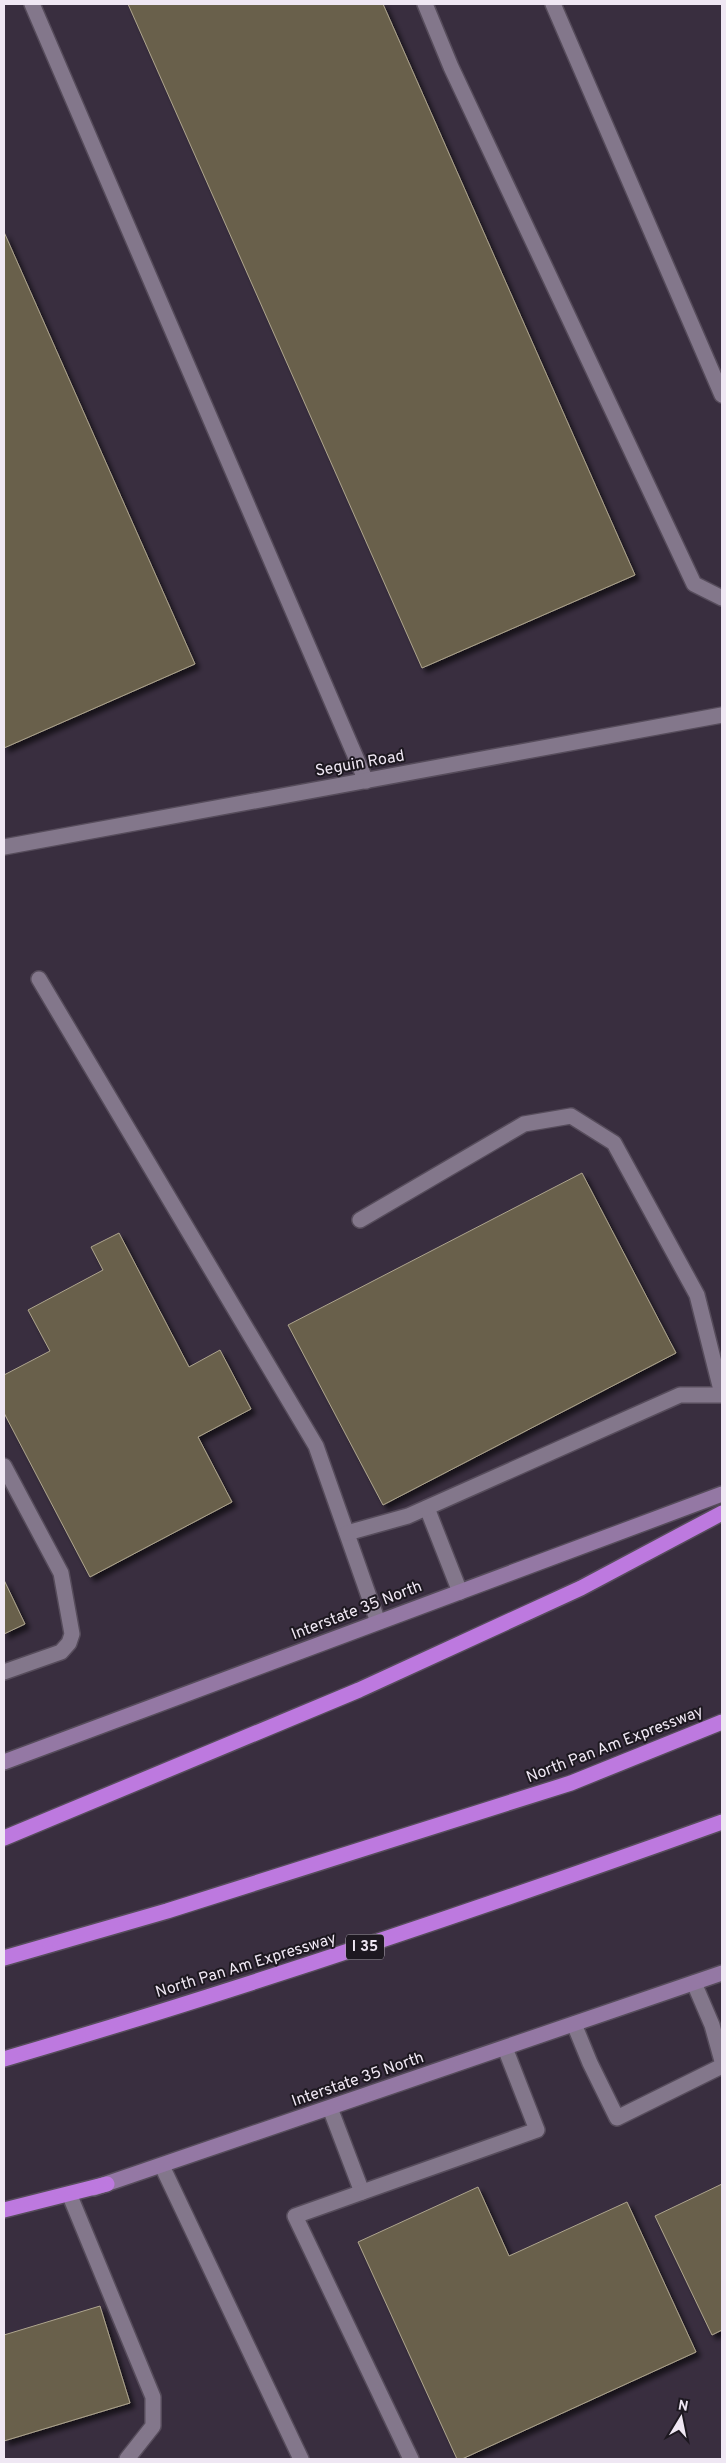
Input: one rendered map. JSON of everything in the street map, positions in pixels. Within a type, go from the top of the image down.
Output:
[{"type":"highway","points":[[4,1838],[359,1690],[581,1588],[722,1513]]},
{"type":"highway","name":"North Pan Am Expressway","points":[[4,1958],[167,1911],[571,1784],[722,1722]]},
{"type":"highway","name":"North Pan Am Expressway","points":[[4,2059],[332,1958],[519,1895],[722,1822]]},
{"type":"highway","points":[[4,2210],[107,2184]]},
{"type":"main road","name":"Interstate 35 North","points":[[4,1762],[722,1494]]},
{"type":"main road","name":"Interstate 35 North","points":[[4,2218],[162,2166],[722,1974]]},
{"type":"street","points":[[32,4],[366,781]]},
{"type":"street","points":[[425,4],[456,76],[694,584],[722,598]]},
{"type":"street","points":[[553,4],[722,395]]},
{"type":"street","name":"Seguin Road","points":[[4,847],[722,715]]},
{"type":"street","points":[[39,979],[316,1446],[378,1622]]},
{"type":"street","points":[[347,1533],[408,1516],[680,1395],[722,1394],[697,1295],[633,1177],[614,1143],[571,1116],[524,1124],[360,1220]]},
{"type":"street","points":[[4,1466],[61,1574],[72,1634],[69,1643],[61,1652],[4,1672]]},
{"type":"street","points":[[427,1508],[460,1592]]},
{"type":"street","points":[[694,1983],[712,2025],[722,2061]]},
{"type":"street","points":[[574,2024],[590,2063],[617,2118],[722,2066]]},
{"type":"street","points":[[411,2459],[295,2216],[537,2130],[505,2048]]},
{"type":"street","points":[[330,2108],[362,2192]]},
{"type":"street","points":[[162,2166],[301,2459]]},
{"type":"street","points":[[70,2196],[153,2397],[153,2426],[127,2459]]},
{"type":"building","points":[[128,4],[383,4],[635,575],[422,668]]},
{"type":"building","points":[[4,232],[195,664],[4,748]]},
{"type":"building","points":[[582,1173],[676,1353],[383,1505],[288,1325]]},
{"type":"building","points":[[119,1233],[189,1367],[220,1350],[251,1409],[198,1437],[232,1502],[90,1577],[4,1413],[4,1375],[50,1351],[28,1310],[103,1270],[91,1247]]},
{"type":"building","points":[[4,1580],[25,1624],[4,1634]]},
{"type":"building","points":[[722,2184],[722,2330],[712,2335],[655,2216]]},
{"type":"building","points":[[478,2187],[509,2256],[627,2202],[696,2352],[462,2459],[457,2459],[358,2242]]},
{"type":"building","points":[[100,2306],[130,2403],[4,2441],[4,2335]]}]
